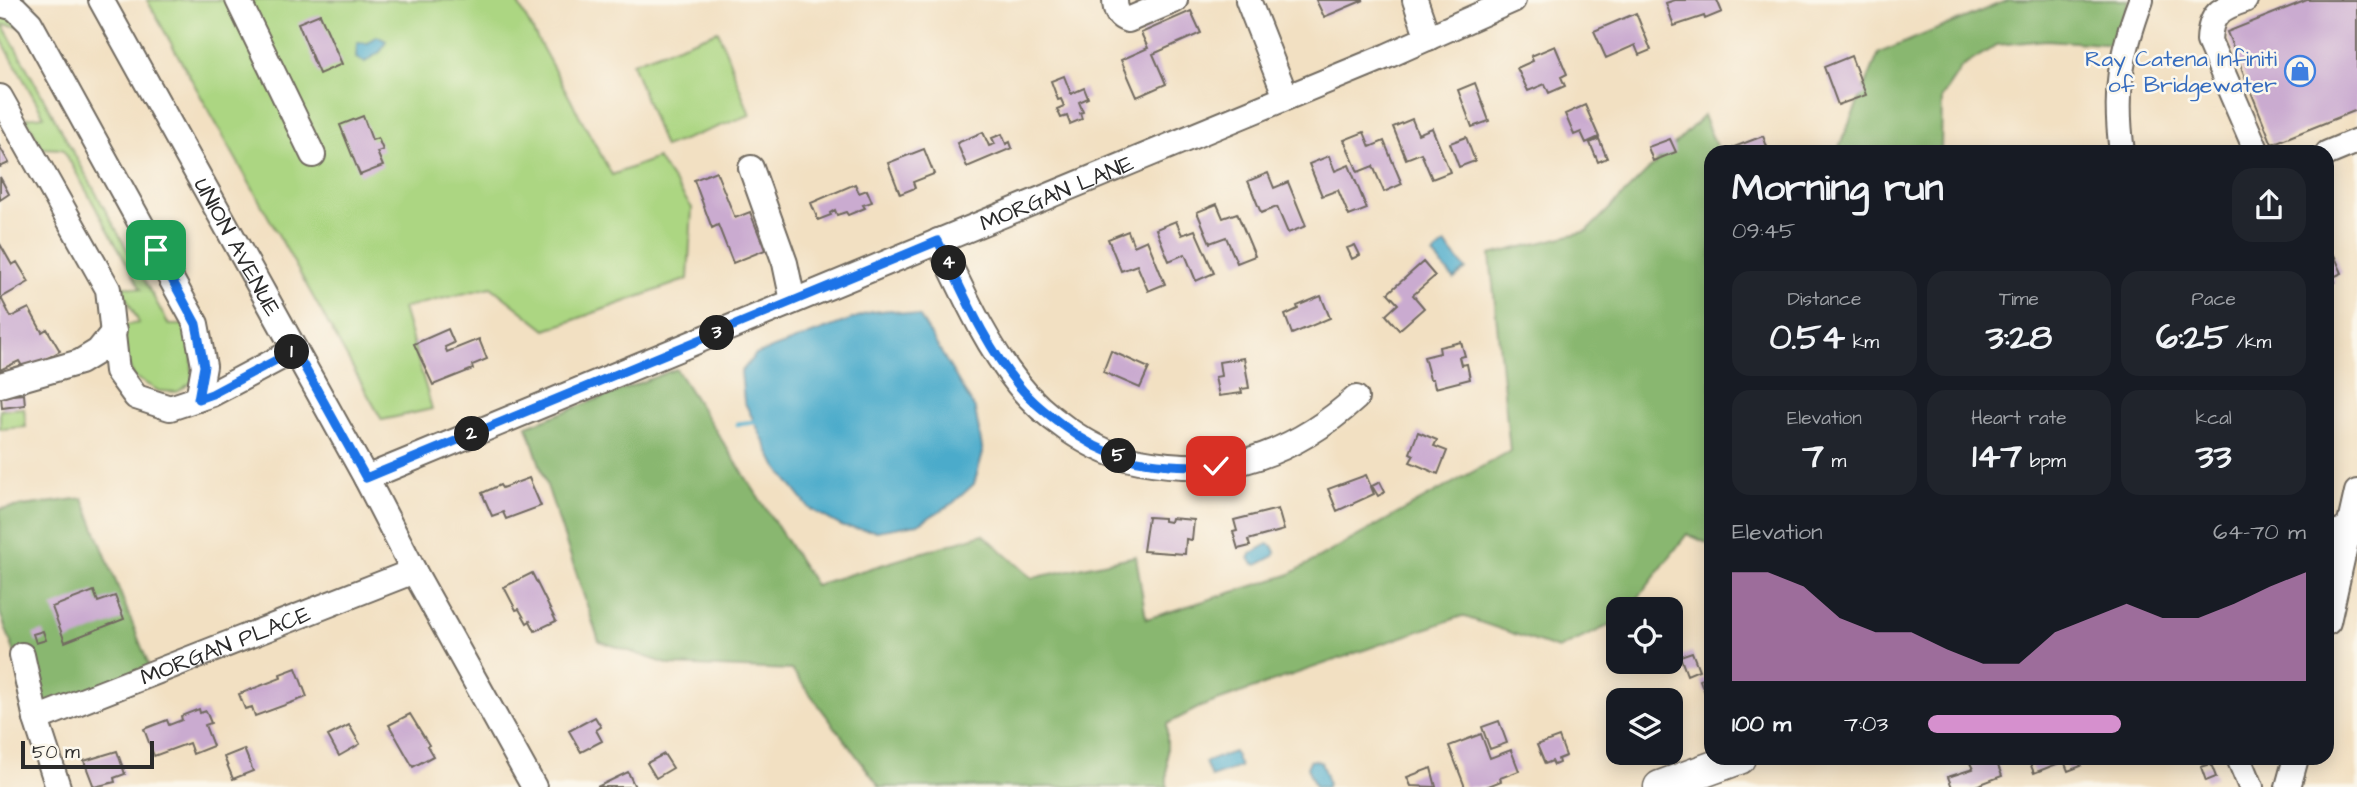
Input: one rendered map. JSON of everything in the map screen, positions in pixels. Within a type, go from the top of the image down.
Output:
[{"type":"main road","points":[[1660,787],[1720,765]]},
{"type":"street","name":"UNION AVENUE","points":[[102,0],[534,787]]},
{"type":"street","points":[[238,0],[313,155]]},
{"type":"street","points":[[1115,0],[1115,8],[1120,18],[1128,20],[1175,0]]},
{"type":"street","points":[[1248,0],[1286,97]]},
{"type":"street","points":[[1415,0],[1428,38]]},
{"type":"street","name":"MORGAN LANE","points":[[366,478],[1428,38],[1513,0]]},
{"type":"street","points":[[2121,145],[2117,118],[2118,89],[2126,39],[2141,0]]},
{"type":"street","points":[[2245,0],[2220,10],[2213,18],[2209,41],[2254,145]]},
{"type":"street","points":[[0,5],[15,8],[30,23],[196,324],[204,366],[198,399]]},
{"type":"street","points":[[0,97],[108,289],[117,371],[136,397],[170,408],[212,394],[295,350]]},
{"type":"street","points":[[2334,151],[2357,141]]},
{"type":"street","points":[[751,169],[785,263],[793,301]]},
{"type":"street","points":[[938,241],[980,326],[1019,386],[1041,408],[1080,438],[1125,458],[1185,466],[1216,466],[1243,462],[1292,443],[1341,412],[1356,398]]},
{"type":"street","points":[[0,385],[80,362],[98,351],[114,331]]},
{"type":"street","points":[[2334,589],[2344,534],[2357,492]]},
{"type":"street","name":"MORGAN PLACE","points":[[37,719],[414,571]]},
{"type":"street","points":[[22,654],[37,719],[58,787]]},
{"type":"street","points":[[2288,787],[2294,765]]},
{"type":"green space","points":[[147,0],[516,0],[612,175],[657,158],[692,208],[688,279],[546,330],[491,287],[403,308],[432,409],[382,420]]},
{"type":"green space","points":[[2008,0],[2129,0],[2116,45],[2046,40],[1997,45],[1962,67],[1942,97],[1941,145],[1840,145],[1879,53]]},
{"type":"green space","points":[[0,10],[24,26],[3,25],[169,325],[189,325],[192,330],[192,382],[177,392],[159,391],[134,377],[127,362],[123,331],[126,325],[139,323],[120,285],[141,289],[63,149],[42,148],[26,118],[44,116],[0,37]]},
{"type":"green space","points":[[718,31],[750,115],[664,147],[632,63]]},
{"type":"green space","points":[[1703,116],[1716,145],[1704,145],[1704,542],[1687,534],[1639,597],[1606,597],[1606,627],[1558,649],[1462,616],[1200,707],[1167,724],[1167,787],[880,787],[792,670],[670,665],[599,641],[527,426],[676,369],[815,585],[983,534],[1032,578],[1136,556],[1146,619],[1288,575],[1510,451],[1490,255],[1587,231]]},
{"type":"green space","points":[[24,408],[26,427],[0,429],[0,410]]},
{"type":"green space","points":[[83,498],[153,676],[39,718],[0,613],[0,509]]},
{"type":"water","points":[[377,36],[386,41],[381,51],[365,62],[356,58],[357,43],[368,43]]},
{"type":"water","points":[[1445,244],[1466,269],[1454,279],[1433,255]]},
{"type":"water","points":[[891,310],[920,317],[975,409],[983,453],[974,484],[953,503],[918,524],[877,531],[843,527],[809,508],[776,466],[744,401],[741,372],[755,355],[871,312]]},
{"type":"water","points":[[1268,544],[1273,546],[1276,552],[1274,556],[1257,565],[1252,563],[1249,558],[1252,553]]},
{"type":"water","points":[[1234,752],[1240,767],[1211,777],[1205,762]]},
{"type":"water","points":[[1310,761],[1321,762],[1328,782],[1327,787],[1315,787],[1307,767]]},
{"type":"building","points":[[1316,0],[1364,0],[1324,17]]},
{"type":"building","points":[[1675,0],[1717,0],[1722,12],[1674,26],[1666,3]]},
{"type":"building","name":"Ray Catena Infiniti of Bridgewater","points":[[2307,0],[2357,0],[2357,110],[2272,144],[2227,32]]},
{"type":"building","points":[[1191,11],[1201,33],[1153,54],[1166,84],[1137,97],[1121,60],[1148,48],[1141,33]]},
{"type":"building","points":[[1636,13],[1651,50],[1639,55],[1635,45],[1606,58],[1594,31]]},
{"type":"building","points":[[320,14],[342,64],[319,74],[298,23]]},
{"type":"building","points":[[1555,46],[1567,74],[1561,77],[1565,86],[1549,93],[1545,84],[1528,91],[1517,68],[1533,61],[1531,56]]},
{"type":"building","points":[[1851,56],[1866,95],[1838,105],[1824,67]]},
{"type":"building","points":[[1064,76],[1071,94],[1084,88],[1088,98],[1079,102],[1083,112],[1080,113],[1082,119],[1070,124],[1067,116],[1061,118],[1057,109],[1064,106],[1061,99],[1058,100],[1051,81]]},
{"type":"building","points":[[1475,83],[1489,121],[1472,127],[1458,90]]},
{"type":"building","points":[[1585,105],[1599,137],[1586,143],[1581,132],[1574,135],[1565,114]]},
{"type":"building","points":[[363,116],[372,140],[378,138],[383,150],[377,152],[383,166],[360,175],[340,125]]},
{"type":"building","points":[[1412,119],[1418,134],[1432,128],[1450,172],[1432,179],[1421,153],[1406,159],[1393,127]]},
{"type":"building","points":[[983,132],[989,146],[995,144],[992,138],[1002,134],[1006,144],[1010,142],[1012,148],[967,167],[957,143]]},
{"type":"building","points":[[1364,132],[1370,147],[1384,141],[1402,184],[1384,192],[1373,166],[1358,172],[1344,140]]},
{"type":"building","points":[[1763,136],[1766,145],[1739,145]]},
{"type":"building","points":[[1466,137],[1475,161],[1459,167],[1450,143]]},
{"type":"building","points":[[1599,139],[1607,158],[1598,162],[1590,143]]},
{"type":"building","points":[[1670,139],[1676,152],[1653,161],[1648,147]]},
{"type":"building","points":[[0,147],[9,163],[0,167]]},
{"type":"building","points":[[924,149],[934,174],[913,182],[915,188],[900,194],[888,163]]},
{"type":"building","points":[[1329,156],[1335,171],[1349,165],[1367,209],[1349,216],[1338,190],[1322,196],[1309,164]]},
{"type":"building","points":[[716,171],[735,218],[750,212],[765,250],[733,263],[718,225],[712,228],[694,180]]},
{"type":"building","points":[[1268,173],[1274,188],[1288,182],[1306,226],[1288,233],[1277,207],[1261,213],[1248,181]]},
{"type":"building","points":[[0,177],[9,194],[0,200]]},
{"type":"building","points":[[855,184],[859,193],[867,190],[872,202],[848,215],[846,212],[837,215],[835,210],[831,215],[818,220],[811,203]]},
{"type":"building","points":[[1217,204],[1223,218],[1237,213],[1255,256],[1237,263],[1226,237],[1210,243],[1197,212]]},
{"type":"building","points":[[1176,221],[1182,235],[1195,230],[1214,273],[1196,281],[1185,254],[1169,261],[1156,229]]},
{"type":"building","points":[[1128,231],[1134,246],[1147,240],[1165,284],[1148,291],[1137,265],[1121,271],[1108,239]]},
{"type":"building","points":[[0,244],[12,265],[17,262],[29,282],[1,298],[11,317],[29,308],[42,332],[47,329],[60,351],[25,371],[19,361],[0,370]]},
{"type":"building","points":[[1355,245],[1360,255],[1352,259],[1347,248]]},
{"type":"building","points":[[2334,255],[2342,273],[2334,277]]},
{"type":"building","points":[[1423,262],[1435,276],[1413,295],[1424,308],[1399,330],[1386,315],[1398,304],[1388,293]]},
{"type":"building","points":[[1321,296],[1330,318],[1292,334],[1285,315],[1298,309],[1297,306]]},
{"type":"building","points":[[448,329],[454,343],[445,347],[447,352],[479,339],[487,359],[472,365],[473,369],[433,385],[414,344]]},
{"type":"building","points":[[1461,342],[1465,356],[1459,357],[1461,365],[1467,364],[1470,379],[1435,388],[1424,357],[1440,353],[1439,347]]},
{"type":"building","points":[[1111,351],[1149,368],[1140,388],[1103,372]]},
{"type":"building","points":[[1244,358],[1249,388],[1241,389],[1242,393],[1219,396],[1215,377],[1221,376],[1219,362]]},
{"type":"building","points":[[24,394],[25,405],[2,408],[1,396]]},
{"type":"building","points":[[1418,432],[1437,440],[1434,446],[1447,451],[1438,474],[1410,462],[1414,455],[1410,453]]},
{"type":"building","points":[[1366,475],[1374,494],[1337,511],[1328,489]]},
{"type":"building","points":[[529,478],[541,506],[506,519],[503,512],[492,516],[482,493],[500,485],[502,488]]},
{"type":"building","points":[[1380,482],[1385,492],[1378,496],[1372,486]]},
{"type":"building","points":[[1278,509],[1284,530],[1248,540],[1250,546],[1238,549],[1233,532],[1237,531],[1234,520]]},
{"type":"building","points":[[1148,517],[1164,518],[1164,521],[1170,522],[1171,518],[1194,520],[1192,540],[1186,539],[1185,554],[1143,551]]},
{"type":"building","points":[[532,573],[556,621],[535,631],[530,621],[527,623],[519,609],[516,610],[504,587]]},
{"type":"building","points":[[94,591],[98,602],[115,596],[124,619],[65,642],[52,607]]},
{"type":"building","points":[[43,631],[46,640],[36,643],[33,634]]},
{"type":"building","points":[[1692,652],[1699,670],[1687,675],[1683,655]]},
{"type":"building","points":[[296,668],[307,697],[255,716],[252,707],[245,709],[239,694],[281,678],[280,674]]},
{"type":"building","points":[[199,709],[200,713],[206,711],[211,723],[205,725],[213,746],[193,754],[189,743],[154,756],[144,729],[167,720],[169,725],[182,720],[181,716]]},
{"type":"building","points":[[410,714],[433,756],[413,767],[389,725]]},
{"type":"building","points":[[595,717],[601,727],[596,730],[602,741],[581,752],[569,731]]},
{"type":"building","points":[[1499,721],[1507,743],[1490,749],[1482,727]]},
{"type":"building","points":[[349,725],[360,744],[339,756],[328,736]]},
{"type":"building","points":[[1481,734],[1490,758],[1511,750],[1519,771],[1486,787],[1465,787],[1449,746]]},
{"type":"building","points":[[1559,737],[1566,756],[1558,759],[1559,763],[1554,765],[1552,761],[1545,764],[1537,745]]},
{"type":"building","points":[[244,749],[253,771],[233,779],[224,757]]},
{"type":"building","points":[[117,751],[125,774],[114,778],[115,782],[94,787],[84,761]]},
{"type":"building","points":[[664,754],[673,768],[656,778],[647,763]]},
{"type":"building","points":[[1971,765],[1998,765],[2002,776],[1973,787],[1952,787],[1948,777],[1973,769]]},
{"type":"building","points":[[2031,765],[2054,765],[2034,773]]},
{"type":"building","points":[[2066,765],[2081,766],[2068,771]]},
{"type":"building","points":[[2211,765],[2216,777],[2206,781],[2201,767]]},
{"type":"building","points":[[1431,768],[1436,787],[1411,786],[1407,777]]},
{"type":"building","points":[[628,772],[635,787],[597,787]]},
{"type":"waterway","points":[[738,424],[762,421]]},
{"type":"place","name":"Ray Catena Infiniti of Bridgewater","points":[[2300,71]]},
{"type":"route","points":[[156,250],[196,324],[204,366],[198,399],[295,350],[366,478],[938,241],[995,352],[1019,386],[1041,408],[1080,438],[1125,458],[1185,466],[1216,466]]}]
